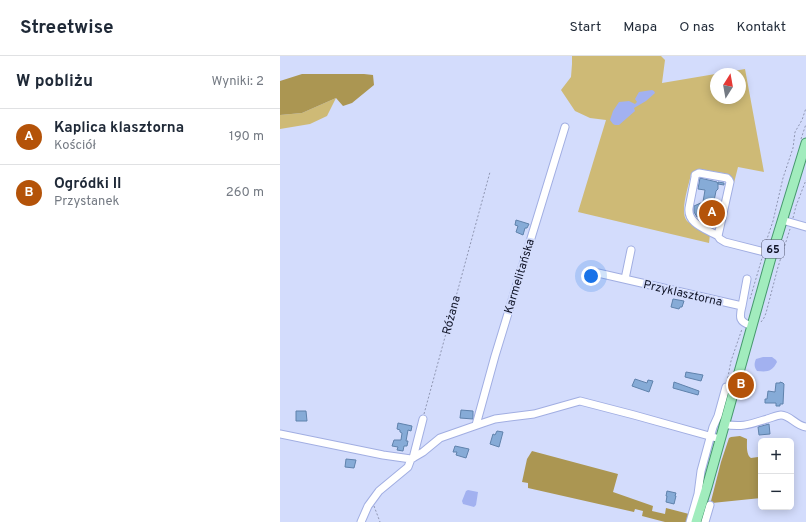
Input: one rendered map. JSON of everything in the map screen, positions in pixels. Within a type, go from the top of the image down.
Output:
[{"type":"main road","name":"65","points":[[696,522],[708,504],[724,424],[756,324],[772,254],[806,143]]},
{"type":"street","name":"Karmelitańska","points":[[476,425],[495,356],[565,127]]},
{"type":"street","points":[[718,236],[729,180],[727,178],[699,173],[695,178],[688,212],[696,224],[718,236],[725,242],[772,254]]},
{"type":"street","points":[[782,220],[806,227]]},
{"type":"street","points":[[625,279],[631,250]]},
{"type":"street","name":"Przyklasztorna","points":[[598,273],[742,306]]},
{"type":"street","points":[[747,279],[740,319],[744,323],[756,324]]},
{"type":"street","points":[[690,522],[698,494],[701,471],[710,437],[718,416],[726,387]]},
{"type":"street","points":[[280,434],[383,455],[412,459],[440,438],[476,425],[494,419],[534,414],[580,401],[720,440]]},
{"type":"street","points":[[724,424],[743,426],[783,415],[799,426],[806,427]]},
{"type":"street","points":[[361,522],[368,506],[379,491],[408,467],[412,459],[423,419]]},
{"type":"street","points":[[705,522],[708,504]]},
{"type":"path","name":"Różana","points":[[423,419],[490,172]]},
{"type":"path","points":[[756,324],[764,318],[766,313],[796,206],[806,180]]},
{"type":"path","points":[[740,393],[745,386],[746,371]]},
{"type":"path","points":[[372,500],[380,522]]},
{"type":"shaded area","points":[[572,56],[661,56],[665,60],[662,83],[710,75],[710,104],[746,104],[746,74],[764,172],[738,167],[734,183],[728,174],[700,169],[691,174],[684,205],[685,217],[689,223],[710,234],[709,243],[578,212],[606,120],[590,118],[575,111],[561,90],[571,77]]},
{"type":"shaded area","points":[[302,74],[373,75],[374,85],[352,103],[343,106],[336,98],[302,113],[280,115],[280,81]]},
{"type":"shaded area","points":[[336,98],[327,116],[310,124],[280,129],[280,115],[302,113]]},
{"type":"shaded area","points":[[740,436],[747,439],[749,456],[751,458],[758,457],[758,498],[712,503],[711,501],[721,462],[729,438]]},
{"type":"shaded area","points":[[532,451],[618,474],[613,492],[653,506],[652,511],[665,514],[666,508],[689,514],[687,522],[665,522],[642,516],[643,511],[635,509],[634,512],[528,488],[528,483],[522,482],[527,459]]},
{"type":"water","points":[[652,90],[655,93],[646,101],[634,108],[635,111],[619,125],[613,124],[610,120],[613,111],[619,102],[629,101],[635,104],[637,102],[635,99],[639,92]]},
{"type":"water","points":[[772,357],[776,360],[777,362],[771,370],[757,371],[755,368],[756,359]]},
{"type":"water","points":[[466,491],[478,492],[476,505],[474,507],[463,504],[462,501]]},
{"type":"building","points":[[700,178],[717,182],[718,184],[713,206],[717,213],[714,217],[710,217],[707,211],[697,217],[694,212],[694,206],[703,202],[705,190],[698,189]]},
{"type":"building","points":[[718,182],[724,183],[724,185],[718,184]]},
{"type":"building","points":[[516,220],[529,224],[527,228],[525,228],[523,235],[516,232],[518,226],[515,225]]},
{"type":"building","points":[[673,299],[684,301],[682,307],[679,309],[671,307]]},
{"type":"building","points":[[686,372],[703,375],[701,381],[685,377]]},
{"type":"building","points":[[635,379],[647,383],[648,380],[653,381],[649,392],[632,386]]},
{"type":"building","points":[[674,382],[699,391],[698,395],[673,388]]},
{"type":"building","points":[[780,382],[784,384],[783,404],[776,406],[776,403],[765,403],[768,391],[775,392],[776,383]]},
{"type":"building","points":[[461,410],[473,411],[473,419],[460,418]]},
{"type":"building","points":[[296,411],[306,411],[307,421],[296,421]]},
{"type":"building","points":[[398,423],[412,426],[411,431],[408,430],[406,441],[408,441],[407,446],[404,446],[403,451],[397,450],[398,447],[392,446],[394,440],[401,440],[402,433],[397,429]]},
{"type":"building","points":[[769,424],[770,434],[759,435],[758,427]]},
{"type":"building","points":[[497,431],[503,432],[499,447],[490,444],[493,434],[495,435]]},
{"type":"building","points":[[455,446],[469,449],[466,458],[456,455],[457,452],[453,452]]},
{"type":"building","points":[[346,459],[356,460],[354,468],[345,467]]},
{"type":"building","points":[[667,491],[676,493],[674,504],[666,502]]},
{"type":"place","name":"Kaplica klasztorna","points":[[712,213]]},
{"type":"place","name":"Ogródki II","points":[[741,385]]}]
